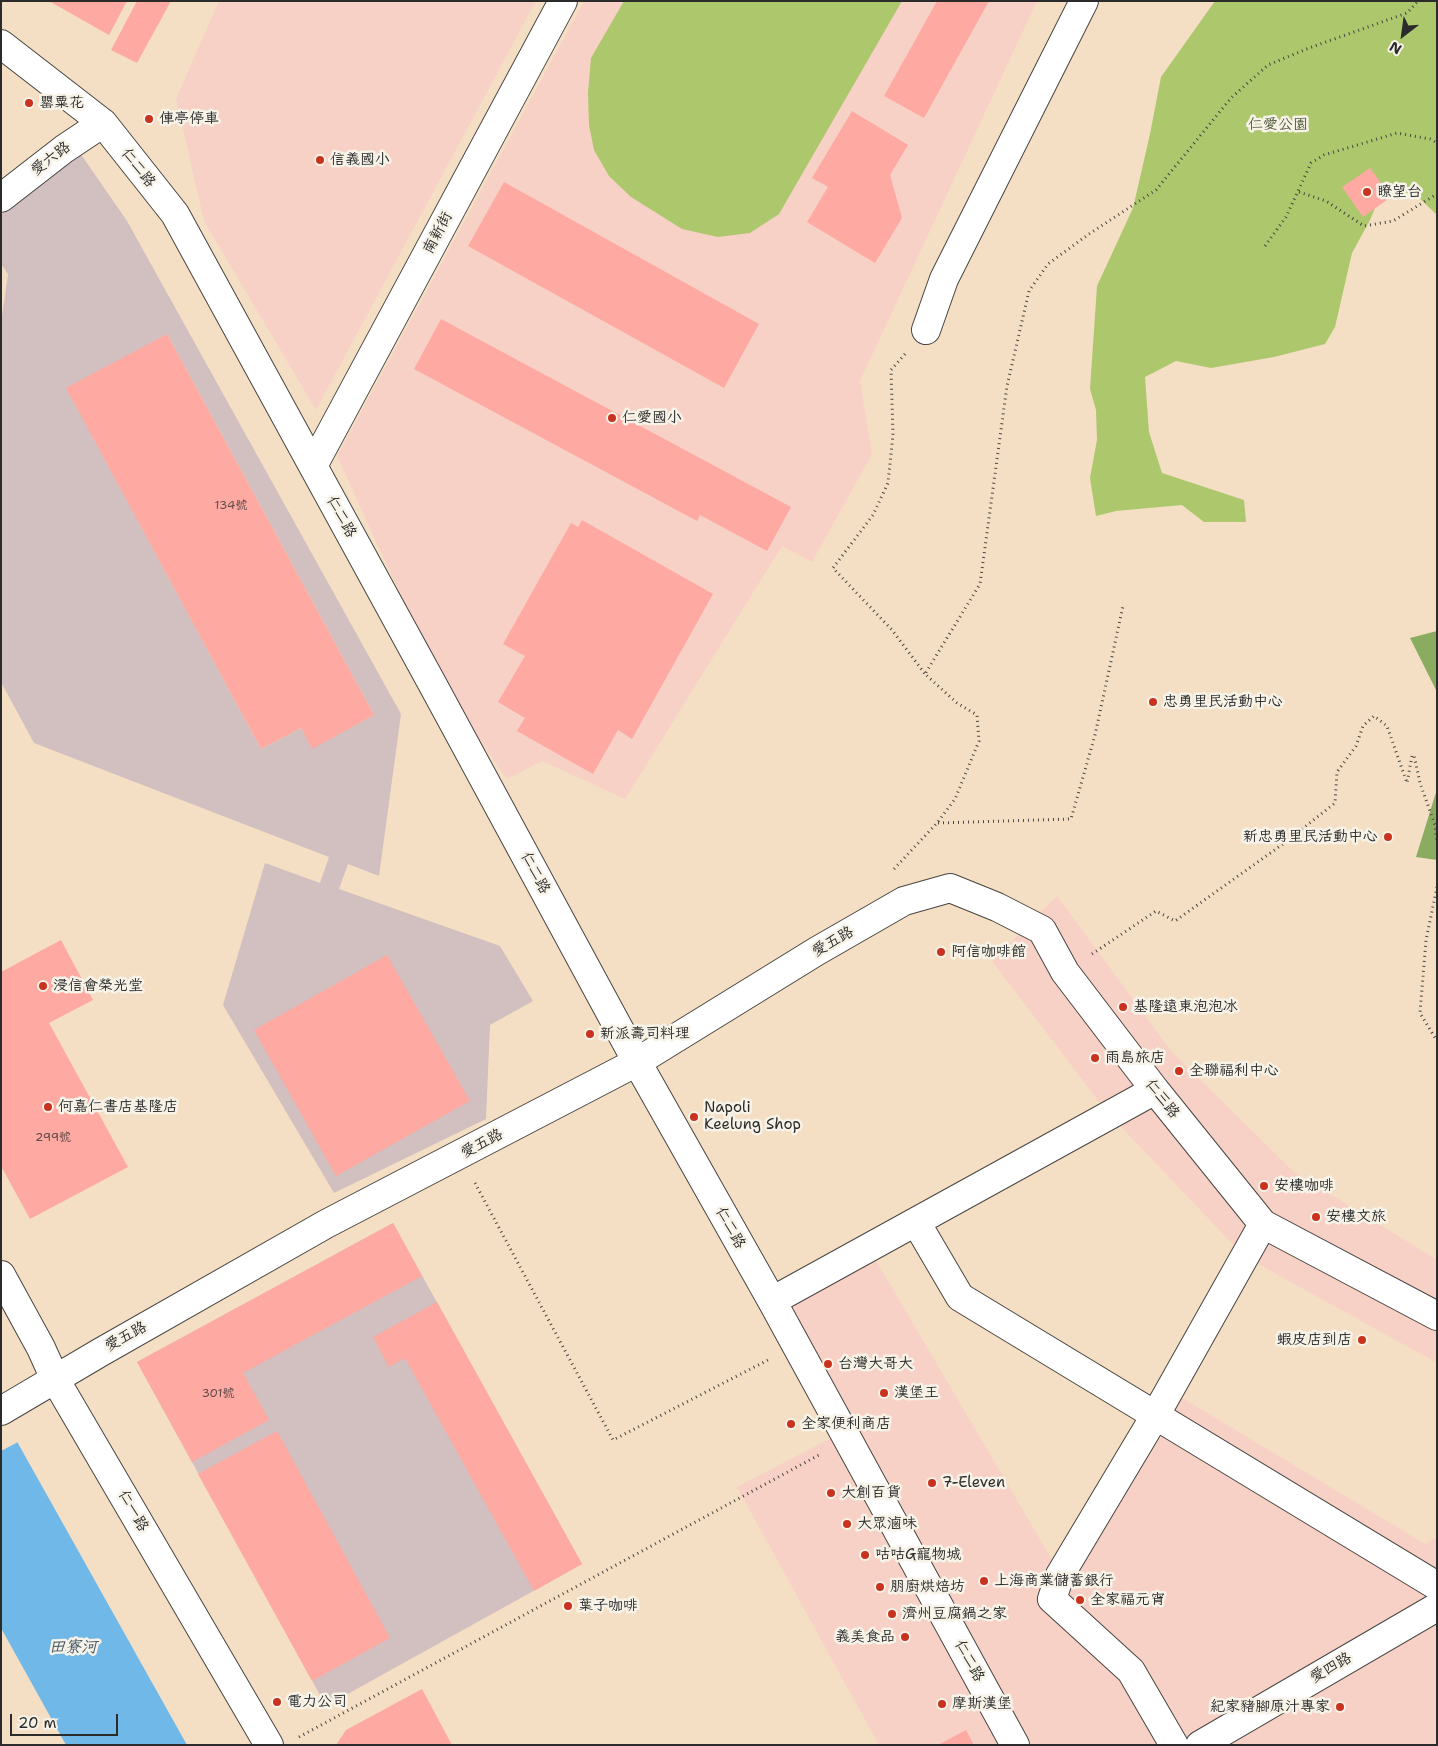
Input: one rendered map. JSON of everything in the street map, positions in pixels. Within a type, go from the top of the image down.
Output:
[{"type":"street","name":"南新街","points":[[313,466],[563,1]]},
{"type":"street","points":[[926,330],[944,279],[1084,1]]},
{"type":"street","name":"仁二路","points":[[1,44],[103,123],[175,214],[637,1062],[848,1439],[1015,1745]]},
{"type":"street","name":"愛六路","points":[[1,198],[64,149],[103,123]]},
{"type":"street","name":"仁三路","points":[[904,901],[950,888],[997,906],[1042,930],[1065,972],[1155,1090],[1262,1224],[1437,1316]]},
{"type":"street","name":"愛五路","points":[[1,1411],[326,1224],[637,1062],[817,951],[904,901]]},
{"type":"street","points":[[772,1302],[1155,1090]]},
{"type":"street","points":[[916,1222],[960,1297],[1437,1586]]},
{"type":"street","points":[[1174,1745],[1132,1671],[1052,1598],[1060,1576],[1155,1416],[1262,1224]]},
{"type":"street","name":"仁一路","points":[[1,1275],[41,1348],[55,1379],[282,1742]]},
{"type":"street","name":"愛四路","points":[[1200,1745],[1437,1607]]},
{"type":"path","points":[[925,674],[980,584],[1007,386],[1029,291],[1048,264],[1089,234],[1156,190],[1231,98],[1268,65],[1308,48],[1407,13],[1418,1]]},
{"type":"path","points":[[1265,246],[1286,217],[1311,163],[1324,155],[1397,133],[1430,139],[1437,143]]},
{"type":"path","points":[[1299,192],[1326,201],[1364,226],[1393,221],[1437,194]]},
{"type":"path","points":[[926,330],[891,370],[893,435],[888,483],[873,515],[833,568],[892,630],[925,674],[957,703],[978,715],[979,741],[955,798],[937,823],[1071,819],[1095,735],[1123,606]]},
{"type":"path","points":[[1065,972],[1156,911],[1175,920],[1283,844],[1335,803],[1337,772],[1356,746],[1363,726],[1374,716],[1387,726],[1407,783],[1412,756],[1414,755],[1420,783],[1435,825],[1437,843]]},
{"type":"path","points":[[1437,887],[1426,940],[1420,1012],[1437,1041]]},
{"type":"path","points":[[460,1155],[613,1440],[796,1346]]},
{"type":"path","points":[[282,1742],[848,1439]]},
{"type":"shaded area","name":"信義國小","points":[[219,1],[536,1],[316,410],[204,221],[176,99]]},
{"type":"shaded area","name":"仁愛國小","points":[[584,1],[1037,1],[860,381],[872,454],[812,562],[782,546],[625,799],[542,761],[507,779],[444,690],[337,456]]},
{"type":"shaded area","points":[[80,153],[127,221],[401,714],[379,876],[348,864],[339,889],[500,946],[533,1001],[490,1025],[486,1119],[334,1193],[223,1005],[265,863],[320,883],[329,857],[34,743],[1,682],[1,323],[8,274],[1,264],[1,215]],"holes":[[[167,334],[374,715],[312,748],[301,728],[261,749],[67,389]]]},
{"type":"shaded area","points":[[1057,896],[1172,1052],[1293,1171],[1437,1260],[1437,1363],[1244,1256],[1106,1111],[992,961]]},
{"type":"shaded area","points":[[393,1223],[582,1564],[326,1706],[137,1362]]},
{"type":"shaded area","points":[[871,1252],[1054,1563],[1169,1390],[1425,1544],[1437,1537],[1437,1745],[879,1745],[737,1487],[837,1435],[769,1308]]},
{"type":"green space","points":[[624,1],[902,1],[779,214],[750,233],[718,237],[682,229],[631,197],[609,176],[594,150],[589,125],[588,93],[591,58]]},
{"type":"green space","name":"仁愛公園","points":[[1215,1],[1437,1],[1437,215],[1416,195],[1384,187],[1370,220],[1352,253],[1335,327],[1325,344],[1274,357],[1211,368],[1176,361],[1145,377],[1149,432],[1162,473],[1244,500],[1246,522],[1204,522],[1182,505],[1116,511],[1096,516],[1090,478],[1097,440],[1096,410],[1090,389],[1097,286],[1133,208],[1161,77]]},
{"type":"green space","points":[[1437,631],[1437,692],[1410,638]]},
{"type":"green space","points":[[1437,789],[1437,860],[1416,857]]},
{"type":"water","name":"田寮河","points":[[1,1413],[187,1745],[66,1745],[1,1628]]},
{"type":"pier","points":[[1,1410],[20,1441],[1,1451]]},
{"type":"building","points":[[49,1],[127,1],[109,35]]},
{"type":"building","points":[[137,1],[171,1],[137,63],[111,50]]},
{"type":"building","points":[[937,1],[989,1],[924,118],[884,96]]},
{"type":"building","points":[[852,111],[908,145],[890,175],[902,218],[875,263],[807,222],[828,187],[812,178]]},
{"type":"building","name":"瞭望台","points":[[1370,168],[1391,197],[1363,217],[1342,187]]},
{"type":"building","points":[[504,182],[759,324],[724,388],[468,246]]},
{"type":"building","points":[[441,319],[791,507],[767,551],[700,515],[697,521],[414,369]]},
{"type":"building","points":[[167,334],[374,715],[312,749],[301,728],[261,749],[66,388]]},
{"type":"building","points":[[582,520],[713,594],[632,739],[618,730],[593,774],[517,731],[525,718],[498,702],[525,656],[503,644],[571,523],[578,527]]},
{"type":"building","name":"何嘉仁書店基隆店","points":[[61,940],[93,1000],[49,1023],[128,1167],[30,1219],[1,1166],[1,972]]},
{"type":"building","points":[[387,955],[470,1101],[336,1176],[254,1030]]},
{"type":"building","points":[[393,1223],[422,1276],[243,1373],[269,1420],[192,1462],[137,1362]]},
{"type":"building","points":[[437,1302],[582,1564],[534,1591],[405,1358],[389,1367],[373,1337]]},
{"type":"building","points":[[277,1431],[390,1638],[312,1681],[198,1474]]},
{"type":"building","points":[[422,1689],[452,1745],[336,1745],[346,1730]]},
{"type":"building","points":[[966,1730],[974,1745],[938,1745]]},
{"type":"place","name":"罌粟花","points":[[29,103]]},
{"type":"place","name":"俥亭停車","points":[[149,119]]},
{"type":"place","name":"信義國小","points":[[320,160]]},
{"type":"place","name":"瞭望台","points":[[1367,192]]},
{"type":"place","name":"仁愛國小","points":[[612,418]]},
{"type":"place","name":"忠勇里民活動中心","points":[[1153,702]]},
{"type":"place","name":"新忠勇里民活動中心","points":[[1388,837]]},
{"type":"place","name":"阿信咖啡館","points":[[941,952]]},
{"type":"place","name":"浸信會榮光堂","points":[[43,986]]},
{"type":"place","name":"基隆遠東泡泡冰","points":[[1123,1007]]},
{"type":"place","name":"新派壽司料理","points":[[590,1034]]},
{"type":"place","name":"雨島旅店","points":[[1095,1058]]},
{"type":"place","name":"全聯福利中心","points":[[1179,1071]]},
{"type":"place","name":"何嘉仁書店基隆店","points":[[48,1107]]},
{"type":"place","name":"Napoli Keelung Shop","points":[[694,1117]]},
{"type":"place","name":"安樓咖啡","points":[[1264,1186]]},
{"type":"place","name":"安樓文旅","points":[[1316,1217]]},
{"type":"place","name":"蝦皮店到店","points":[[1362,1340]]},
{"type":"place","name":"台灣大哥大","points":[[828,1364]]},
{"type":"place","name":"漢堡王","points":[[884,1393]]},
{"type":"place","name":"全家便利商店","points":[[791,1424]]},
{"type":"place","name":"7-Eleven","points":[[932,1483]]},
{"type":"place","name":"大創百貨","points":[[831,1493]]},
{"type":"place","name":"大眾滷味","points":[[847,1524]]},
{"type":"place","name":"咕咕G寵物城","points":[[865,1555]]},
{"type":"place","name":"上海商業儲蓄銀行","points":[[984,1581]]},
{"type":"place","name":"朋廚烘焙坊","points":[[880,1587]]},
{"type":"place","name":"全家福元宵","points":[[1080,1600]]},
{"type":"place","name":"葉子咖啡","points":[[568,1606]]},
{"type":"place","name":"濟州豆腐鍋之家","points":[[892,1614]]},
{"type":"place","name":"義美食品","points":[[905,1637]]},
{"type":"place","name":"電力公司","points":[[277,1702]]},
{"type":"place","name":"摩斯漢堡","points":[[942,1704]]},
{"type":"place","name":"紀家豬腳原汁專家","points":[[1340,1707]]}]
